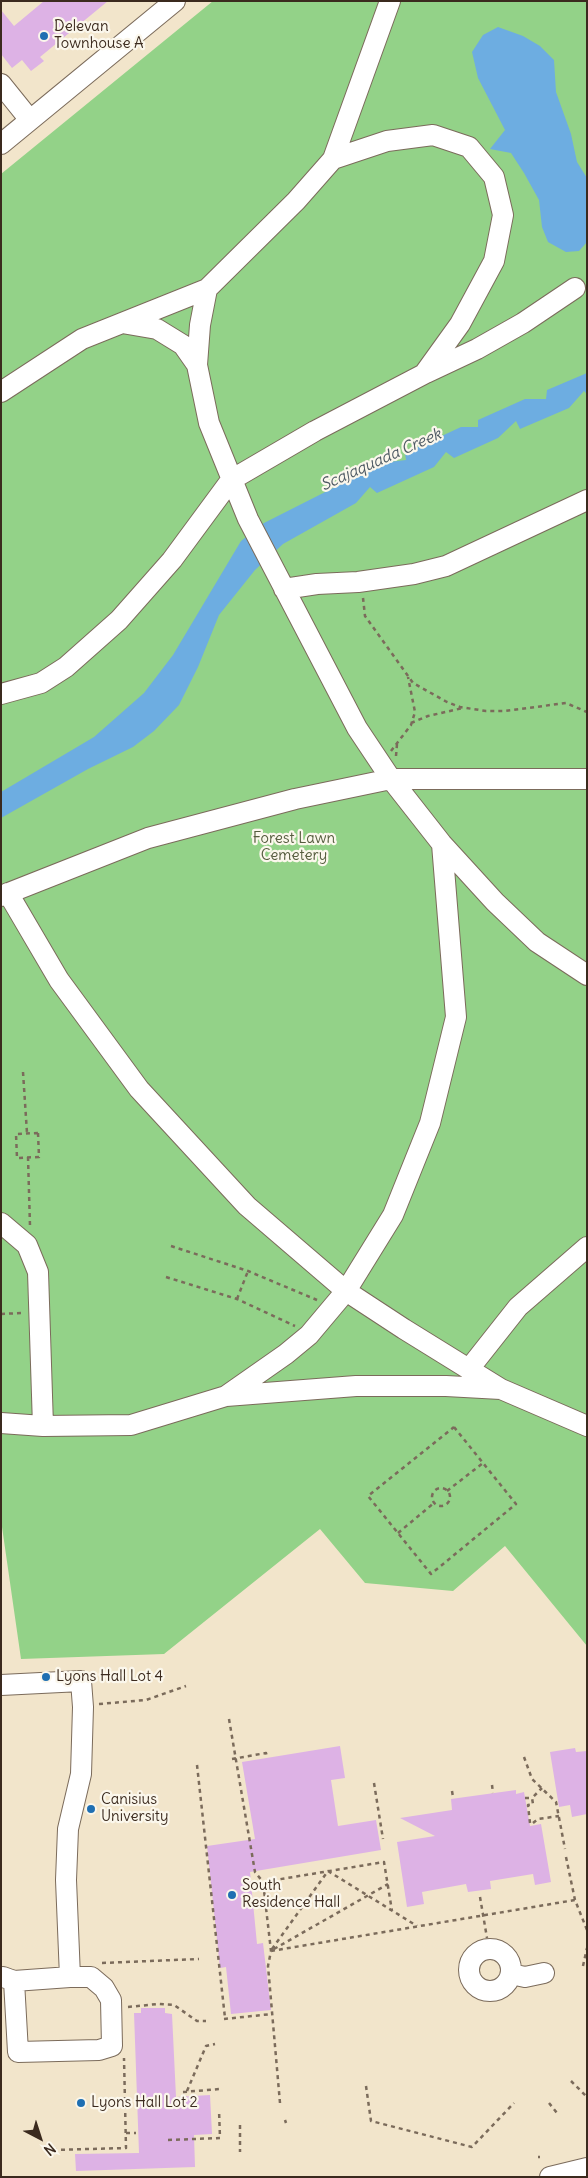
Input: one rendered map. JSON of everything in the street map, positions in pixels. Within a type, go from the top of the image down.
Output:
[{"type":"street","points":[[1,144],[175,1]]},
{"type":"street","points":[[1,392],[82,339],[208,289],[296,201],[333,159],[390,1]]},
{"type":"street","points":[[1,84],[30,120]]},
{"type":"street","points":[[333,159],[387,141],[433,135],[469,147],[494,177],[503,215],[494,261],[460,324],[424,374]]},
{"type":"street","points":[[1,694],[41,684],[66,667],[119,620],[172,560],[231,480],[315,431],[424,374],[477,349],[524,323],[575,288]]},
{"type":"street","points":[[208,289],[200,326],[197,364],[209,423],[248,519],[357,728],[391,779],[442,844],[495,902],[537,942],[587,975]]},
{"type":"street","points":[[120,323],[157,329],[183,345],[197,364]]},
{"type":"street","points":[[284,589],[414,574],[446,566],[587,500]]},
{"type":"street","points":[[587,779],[391,779],[295,799],[148,838],[5,895],[59,980],[138,1089],[247,1206],[346,1291],[500,1389],[587,1426]]},
{"type":"street","points":[[226,1396],[286,1354],[309,1335],[346,1291],[393,1215],[430,1123],[456,1017],[442,844]]},
{"type":"street","points":[[1,1223],[27,1245],[38,1272],[43,1426]]},
{"type":"street","points":[[469,1369],[518,1307],[587,1247]]},
{"type":"street","points":[[1,1423],[43,1426],[131,1425],[226,1396],[356,1386],[500,1389]]},
{"type":"street","points":[[1,1685],[81,1682],[81,1774],[68,1829],[67,1855],[70,1977]]},
{"type":"street","points":[[511,1974],[525,1977],[544,1973]]},
{"type":"street","points":[[91,1977],[104,1988],[111,2000],[112,2046],[107,2048],[18,2052],[8,1978],[91,1977]]},
{"type":"street","points":[[559,2176],[587,2168]]},
{"type":"path","points":[[370,580],[362,604],[364,616],[413,683],[447,702],[465,708]]},
{"type":"path","points":[[379,761],[402,739],[412,723],[415,712],[408,676]]},
{"type":"path","points":[[412,723],[447,710],[465,708],[505,711],[566,703],[587,712]]},
{"type":"path","points":[[23,1072],[27,1134]]},
{"type":"path","points":[[38,1133],[39,1157],[17,1158],[16,1134],[27,1134],[38,1133]]},
{"type":"path","points":[[27,1245],[31,1232],[28,1157]]},
{"type":"path","points":[[171,1246],[248,1271],[295,1289],[332,1308]]},
{"type":"path","points":[[237,1299],[248,1271]]},
{"type":"path","points":[[166,1277],[237,1299],[296,1326],[309,1335]]},
{"type":"path","points":[[454,1427],[516,1504],[431,1574],[398,1532],[368,1496],[454,1427]]},
{"type":"path","points":[[447,1491],[483,1462]]},
{"type":"path","points":[[442,1488],[447,1491],[449,1497],[447,1503],[439,1505],[434,1502],[432,1494],[436,1489],[442,1488]]},
{"type":"path","points":[[398,1532],[434,1502]]},
{"type":"path","points":[[91,1705],[146,1700],[186,1686]]},
{"type":"path","points":[[229,1719],[234,1759],[255,1872],[263,1882],[271,1951],[268,1966],[280,2103]]},
{"type":"path","points":[[234,1759],[249,1758],[266,1753],[267,1757]]},
{"type":"path","points":[[524,1757],[532,1779],[556,1802],[565,1849]]},
{"type":"path","points":[[197,1766],[224,2019],[272,2014]]},
{"type":"path","points":[[374,1783],[383,1839]]},
{"type":"path","points":[[492,1785],[493,1793]]},
{"type":"path","points":[[525,1798],[532,1798],[542,1788]]},
{"type":"path","points":[[452,1791],[453,1797]]},
{"type":"path","points":[[532,1798],[533,1804],[528,1805],[532,1823],[538,1819],[559,1816]]},
{"type":"path","points":[[566,1858],[575,1900],[587,1930]]},
{"type":"path","points":[[263,1882],[384,1862],[392,1911]]},
{"type":"path","points":[[328,1871],[417,1926]]},
{"type":"path","points":[[271,1951],[328,1871]]},
{"type":"path","points":[[271,1951],[388,1884]]},
{"type":"path","points":[[480,1897],[487,1938]]},
{"type":"path","points":[[271,1951],[575,1900]]},
{"type":"path","points":[[582,1966],[587,1948]]},
{"type":"path","points":[[100,1964],[199,1959]]},
{"type":"path","points":[[123,2008],[158,2004],[174,2005],[197,2021],[206,2021]]},
{"type":"path","points":[[215,2044],[206,2046],[185,2092],[220,2089]]},
{"type":"path","points":[[571,2081],[587,2097]]},
{"type":"path","points":[[366,2086],[371,2121],[472,2147],[514,2104]]},
{"type":"path","points":[[549,2103],[557,2112]]},
{"type":"path","points":[[168,2140],[220,2138],[219,2110]]},
{"type":"path","points":[[240,2125],[240,2152]]},
{"type":"path","points":[[126,2134],[136,2133]]},
{"type":"path","points":[[53,2150],[126,2148]]},
{"type":"green space","name":"Forest Lawn Cemetery","points":[[213,1],[587,1],[587,1646],[505,1546],[453,1591],[365,1583],[320,1529],[164,1654],[21,1659],[1,1520],[1,174]]},
{"type":"water","points":[[498,27],[523,36],[540,46],[554,60],[556,92],[571,134],[577,162],[587,178],[587,242],[579,251],[566,252],[548,242],[542,227],[539,200],[524,173],[511,153],[490,149],[505,130],[478,78],[472,52],[483,35]]},
{"type":"water","points":[[587,373],[587,394],[584,391],[569,408],[520,429],[516,421],[498,438],[454,458],[446,452],[434,467],[377,493],[370,487],[356,503],[283,544],[255,570],[219,615],[198,667],[179,705],[154,731],[133,747],[88,769],[1,818],[1,792],[94,737],[144,693],[173,655],[241,541],[264,523],[389,462],[406,460],[405,453],[461,427],[478,427],[478,420],[525,399],[546,399],[547,390]]},
{"type":"building","name":"Delevan Townhouse A","points":[[44,1],[108,1],[40,57],[44,61],[31,71],[22,60],[12,68],[1,54],[1,10],[14,26]]},
{"type":"building","points":[[340,1746],[345,1778],[331,1780],[338,1826],[376,1820],[381,1850],[250,1872],[257,1944],[263,1943],[271,2010],[231,2014],[226,1967],[220,1968],[207,1846],[255,1839],[242,1762]]},
{"type":"building","points":[[575,1748],[576,1752],[587,1751],[587,1814],[572,1817],[570,1805],[559,1807],[550,1752]]},
{"type":"building","points":[[516,1790],[516,1794],[524,1792],[530,1826],[541,1824],[551,1882],[535,1885],[533,1874],[490,1881],[491,1889],[468,1892],[466,1884],[422,1892],[424,1904],[407,1907],[397,1842],[435,1836],[400,1818],[452,1810],[451,1799]]},
{"type":"building","points":[[141,2008],[165,2008],[165,2013],[172,2014],[176,2097],[210,2095],[212,2134],[194,2135],[195,2167],[76,2171],[75,2154],[139,2153],[134,2013],[141,2013]]},
{"type":"place","name":"Delevan Townhouse A","points":[[44,36]]},
{"type":"place","name":"Lyons Hall Lot 4","points":[[46,1677]]},
{"type":"place","name":"Canisius University","points":[[91,1809]]},
{"type":"place","name":"South Residence Hall","points":[[232,1895]]},
{"type":"place","name":"Lyons Hall Lot 2","points":[[81,2103]]},
{"type":"water label","name":"Scajaquada Creek","points":[[381,460]]}]
